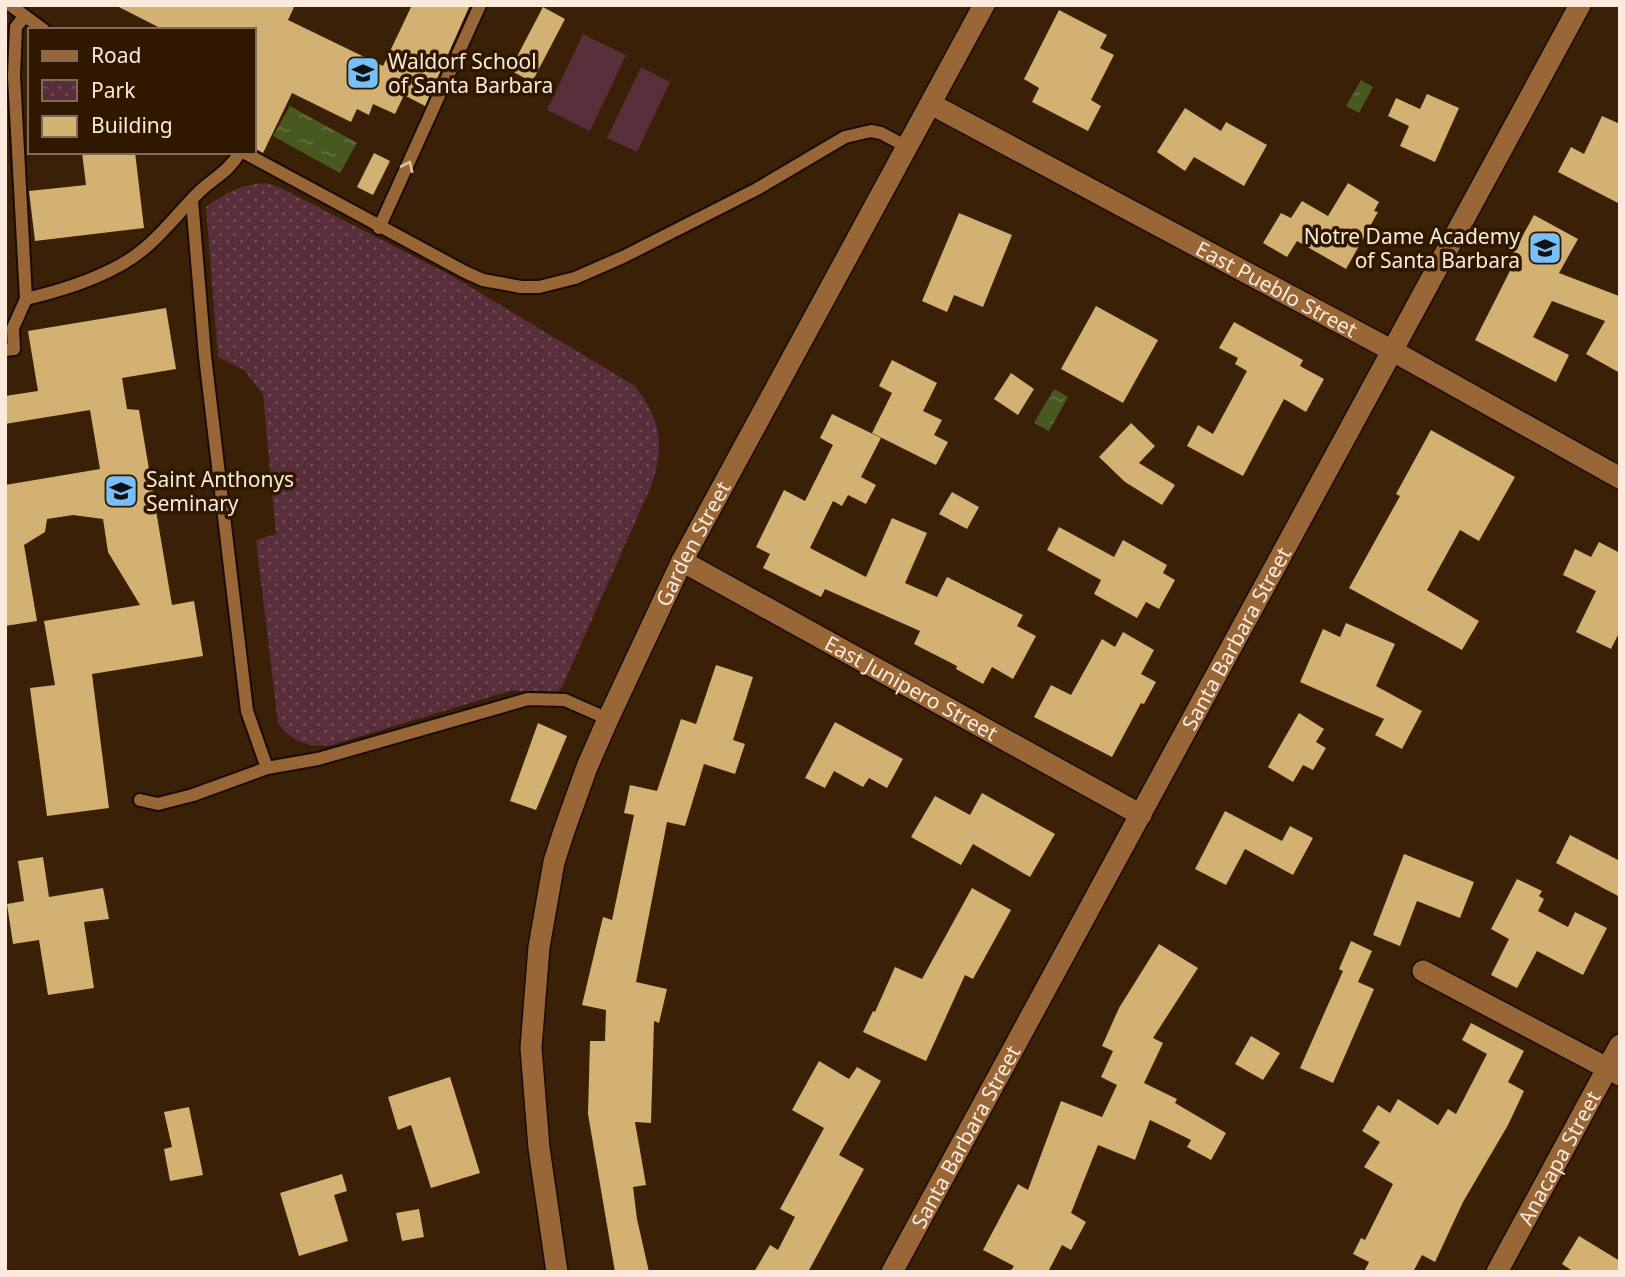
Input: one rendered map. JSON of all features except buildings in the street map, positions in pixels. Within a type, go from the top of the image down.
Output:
[{"type":"street","name":"Garden Street","points":[[558,1272],[537,1123],[531,1048],[545,906],[564,831],[587,767],[682,561],[984,5]]},
{"type":"street","name":"Santa Barbara Street","points":[[892,1272],[1580,5]]},
{"type":"street","name":"East Pueblo Street","points":[[931,104],[1392,351],[1620,478]]},
{"type":"street","name":"East Junipero Street","points":[[682,561],[1141,815]]},
{"type":"street","points":[[1423,971],[1613,1072]]},
{"type":"street","name":"Anacapa Street","points":[[1497,1272],[1613,1072],[1620,1045]]},
{"type":"lane","points":[[10,5],[41,28]]},
{"type":"lane","points":[[379,228],[480,5]]},
{"type":"lane","points":[[5,350],[14,349],[13,328],[26,299],[13,76],[16,27],[23,17]]},
{"type":"lane","points":[[246,154],[379,228],[483,280],[502,285],[539,287],[575,278],[623,257],[757,189],[845,137],[871,131],[881,133],[907,147]]},
{"type":"lane","points":[[26,299],[57,292],[123,264],[147,247],[212,180],[230,169],[241,154]]},
{"type":"lane","points":[[192,200],[205,356],[247,711],[267,768]]},
{"type":"lane","points":[[140,800],[158,804],[192,795],[267,768],[318,759],[528,699],[565,700],[608,719]]},
{"type":"green space","points":[[583,34],[626,55],[590,131],[547,110]]},
{"type":"green space","points":[[641,67],[670,82],[637,152],[607,138]]},
{"type":"green space","points":[[266,183],[281,188],[452,276],[635,386],[644,399],[658,433],[658,456],[652,484],[558,691],[510,691],[332,745],[316,746],[302,742],[289,735],[278,723],[256,540],[276,534],[263,394],[244,370],[218,357],[206,207],[234,190]]},
{"type":"water","points":[[1361,80],[1373,87],[1359,113],[1346,106]]},
{"type":"water","points":[[290,106],[357,143],[340,173],[273,136]]},
{"type":"water","points":[[1054,389],[1068,397],[1049,431],[1034,423]]},
{"type":"place","name":"Waldorf School of Santa Barbara","points":[[363,73]]},
{"type":"place","name":"Notre Dame Academy of Santa Barbara","points":[[1545,248]]},
{"type":"place","name":"Saint Anthonys Seminary","points":[[121,491]]}]
